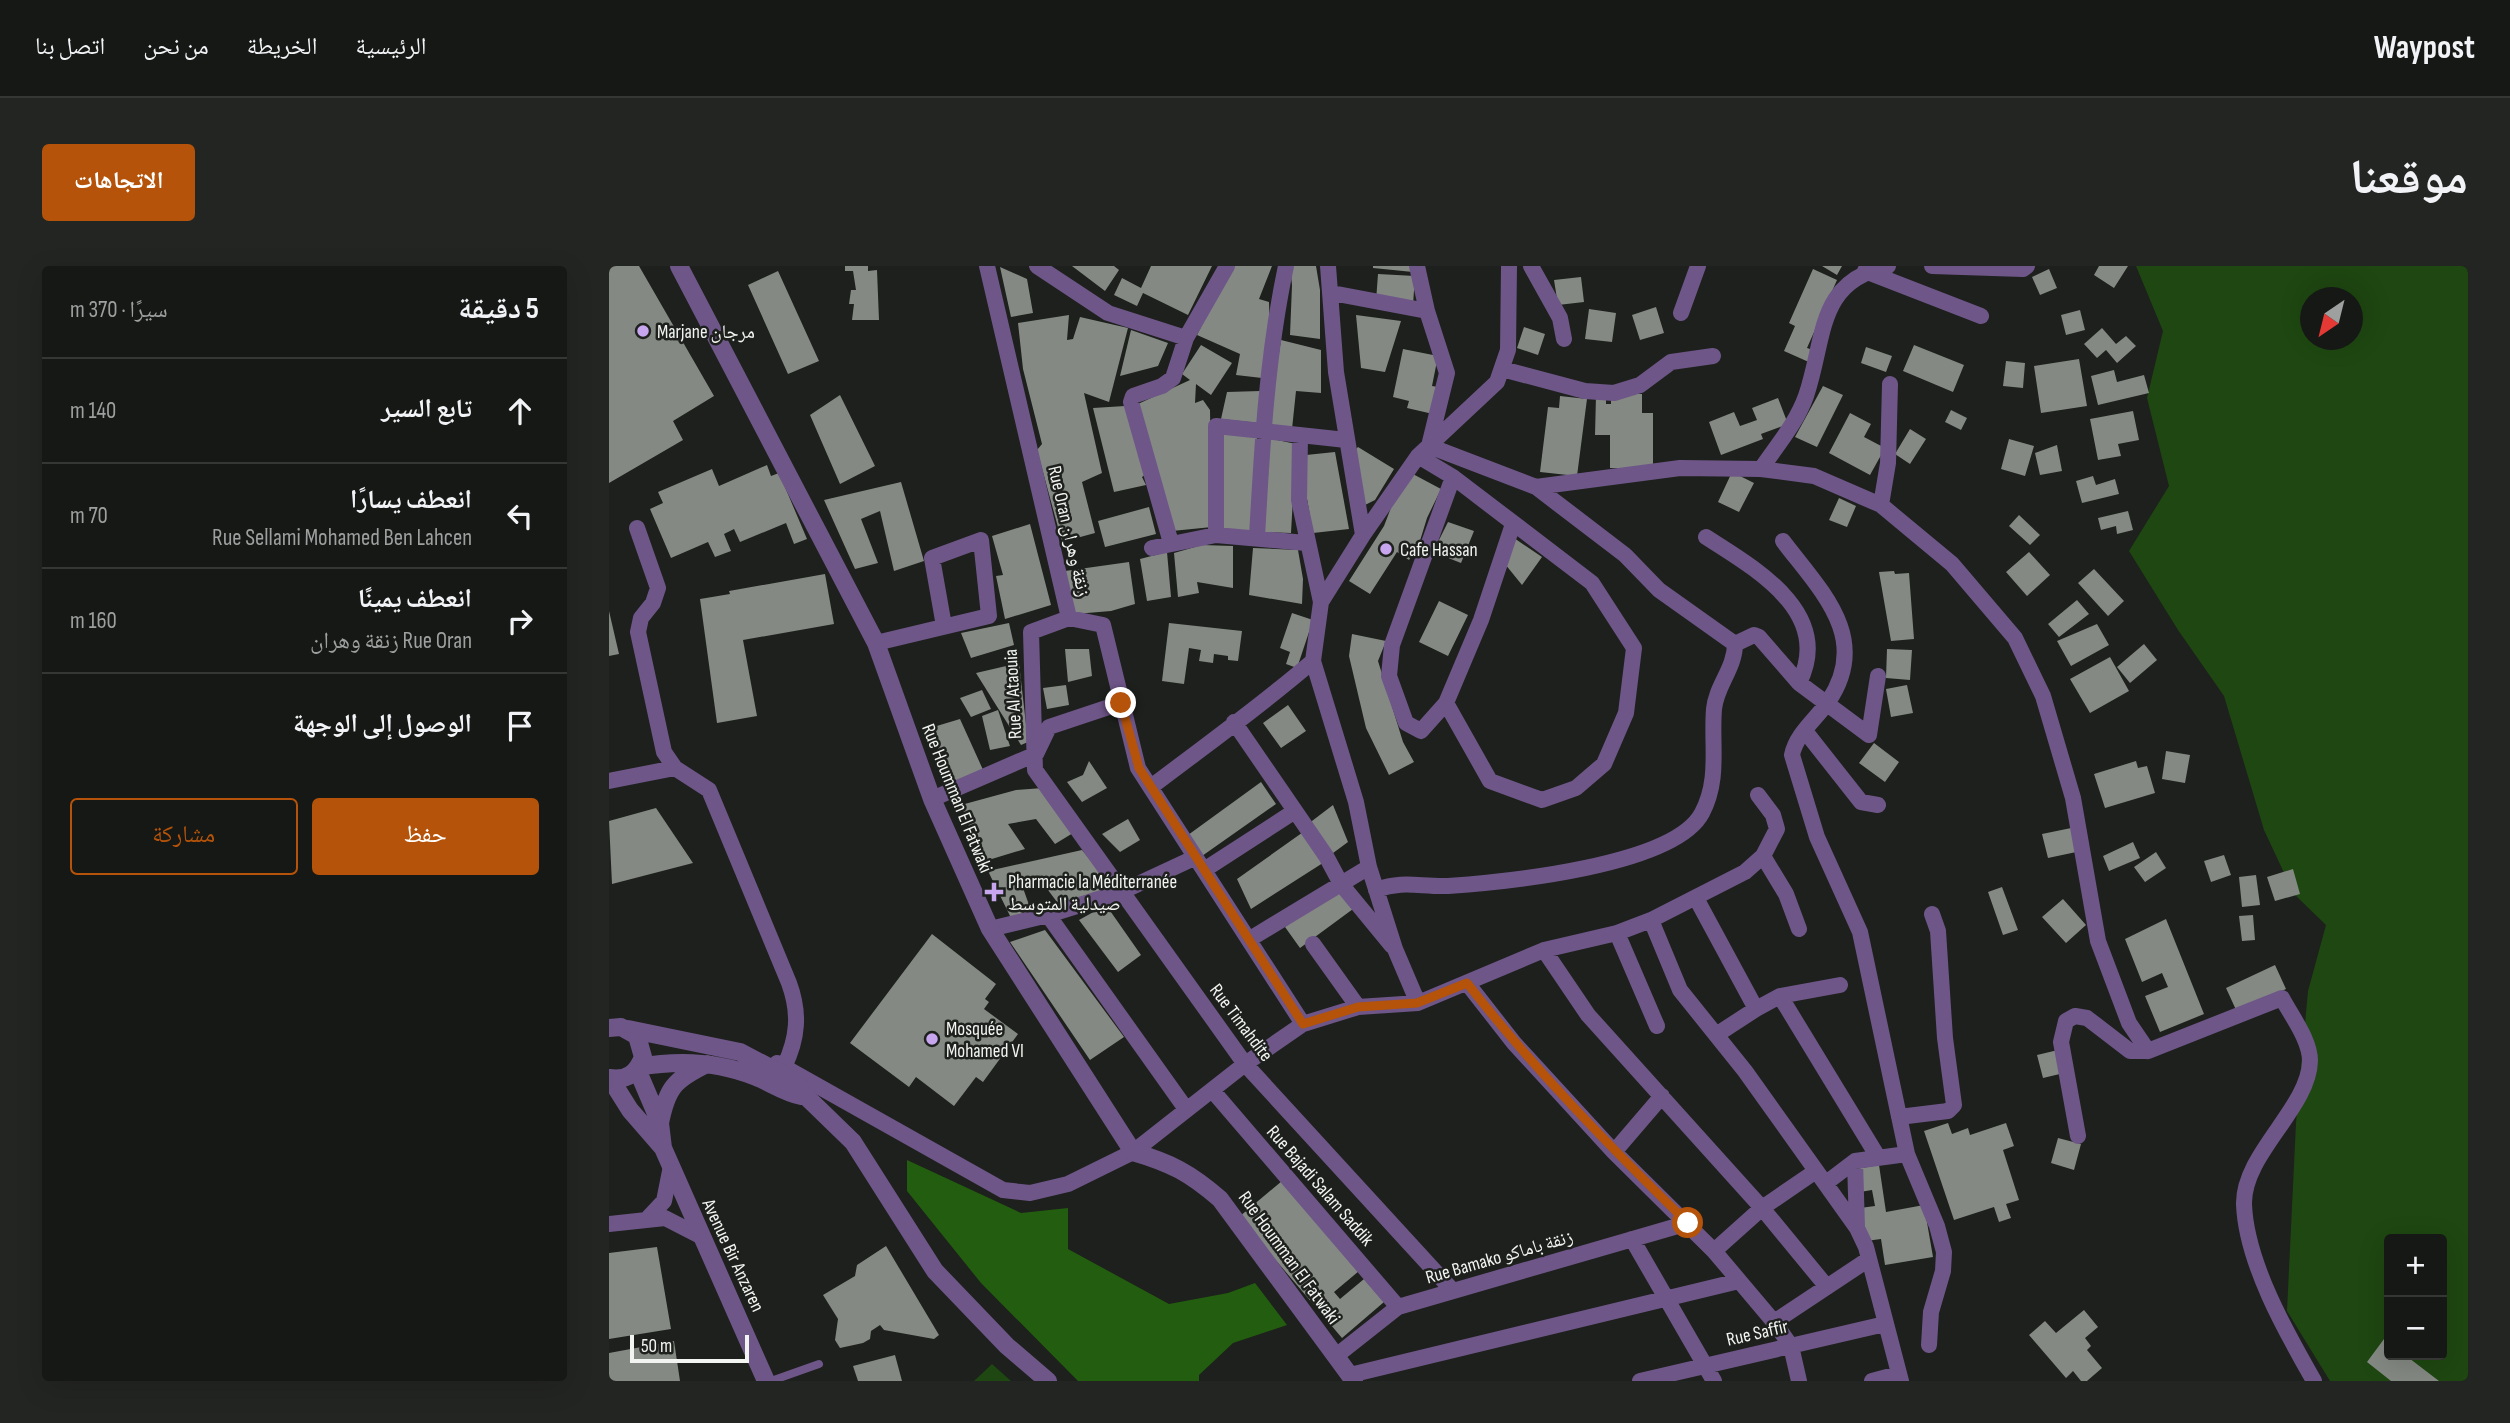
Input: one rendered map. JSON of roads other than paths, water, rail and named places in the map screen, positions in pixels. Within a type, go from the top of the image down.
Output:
[{"type":"street","name":"Rue Houmman El Fatwaki","points":[[679,266],[876,643],[932,799],[990,929],[1133,1153],[1169,1162],[1193,1175],[1220,1199],[1352,1378]]},
{"type":"street","name":"Rue Oran زنقة وهران","points":[[987,266],[1069,618],[1103,625],[1139,768],[1303,1024]]},
{"type":"street","points":[[1037,266],[1108,313],[1186,338]]},
{"type":"street","points":[[1171,543],[1131,402],[1133,396],[1162,386],[1173,378],[1186,338],[1227,266]]},
{"type":"street","points":[[1257,537],[1262,431],[1286,266]]},
{"type":"street","points":[[1328,266],[1336,372],[1363,535]]},
{"type":"street","points":[[1417,266],[1427,312],[1447,373],[1423,451]]},
{"type":"street","points":[[1321,602],[1363,535],[1423,451],[1497,382],[1508,350],[1509,266]]},
{"type":"street","points":[[1531,266],[1560,318],[1565,339]]},
{"type":"street","points":[[1681,313],[1698,266]]},
{"type":"street","points":[[1761,469],[1793,425],[1805,398],[1833,304],[1843,286],[1865,271],[1888,266]]},
{"type":"street","points":[[1932,266],[2023,269],[2027,266]]},
{"type":"street","points":[[1865,271],[1981,317]]},
{"type":"street","points":[[1332,293],[1427,312]]},
{"type":"street","points":[[1502,369],[1585,391],[1615,393],[1640,385],[1671,362],[1713,356]]},
{"type":"street","points":[[1881,505],[1888,463],[1890,384]]},
{"type":"street","points":[[1216,535],[1216,426],[1346,440]]},
{"type":"street","points":[[1300,437],[1299,500],[1306,543],[1321,602],[1313,661],[1356,802],[1369,867],[1395,949],[1417,1003]]},
{"type":"street","points":[[1423,451],[1513,524],[1593,583],[1618,618],[1634,648],[1626,713],[1604,764],[1576,788],[1542,800],[1490,781],[1446,703]]},
{"type":"street","points":[[1423,451],[1536,487],[1625,555],[1659,590],[1735,644]]},
{"type":"street","points":[[1536,487],[1680,468],[1761,469],[1814,476],[1881,505],[1952,564],[2015,638],[2043,696],[2073,797],[2098,941],[2129,1023],[2147,1051]]},
{"type":"street","points":[[1453,477],[1392,645],[1389,676],[1406,723],[1421,731],[1446,703],[1481,620],[1513,524]]},
{"type":"street","points":[[637,528],[657,588],[653,603],[641,618],[638,632],[664,752],[675,768],[709,790],[789,983],[796,1008],[796,1034],[783,1067]]},
{"type":"street","points":[[1152,548],[1216,535],[1306,543]]},
{"type":"street","points":[[1706,537],[1755,569],[1781,591],[1798,613],[1810,654],[1799,683]]},
{"type":"street","points":[[876,643],[989,616],[981,540],[932,558],[944,626]]},
{"type":"street","points":[[1783,541],[1837,612],[1847,650],[1833,694],[1795,742],[1792,755],[1817,837],[1860,932],[1906,1154],[1937,1226],[1944,1252],[1943,1271],[1931,1312],[1929,1345]]},
{"type":"street","name":"Rue Al Ataouia","points":[[1036,754],[1031,632],[1069,618]]},
{"type":"street","points":[[1735,644],[1754,635],[1759,637],[1799,683],[1825,705],[1869,735],[1878,676]]},
{"type":"street","points":[[1376,890],[1396,882],[1426,887],[1506,882],[1649,852],[1681,836],[1702,814],[1716,770],[1714,706],[1735,657],[1735,644]]},
{"type":"street","points":[[1151,787],[1234,722],[1261,706],[1313,661]]},
{"type":"street","name":"Rue Al Ataouia","points":[[932,799],[1036,754],[1049,726],[1121,703]]},
{"type":"street","points":[[1234,722],[1341,884],[1395,949]]},
{"type":"street","points":[[1805,731],[1861,802],[1878,805]]},
{"type":"street","name":"Rue Timahdite","points":[[1036,754],[1035,770],[1245,1064],[1453,1291]]},
{"type":"street","points":[[609,781],[675,768]]},
{"type":"street","points":[[747,1055],[815,1096],[1003,1190],[1030,1193],[1068,1184],[1133,1153],[1245,1064],[1303,1024],[1358,1007],[1417,1003],[1544,950],[1617,933],[1651,920],[1745,872],[1763,856],[1777,829],[1773,815],[1758,795]]},
{"type":"street","points":[[990,929],[1048,915],[1122,892],[1199,864],[1295,811]]},
{"type":"street","points":[[1763,856],[1786,894],[1799,929]]},
{"type":"street","points":[[1250,939],[1369,867]]},
{"type":"street","points":[[1696,898],[1756,1009]]},
{"type":"street","points":[[1899,1117],[1948,1111],[1954,1105],[1945,1038],[1938,931],[1932,914]]},
{"type":"street","points":[[1048,915],[1186,1109]]},
{"type":"street","points":[[1651,920],[1680,990],[1857,1228],[1869,1259],[1899,1377],[1872,1381]]},
{"type":"street","points":[[1617,933],[1657,1026]]},
{"type":"street","points":[[1313,944],[1358,1007]]},
{"type":"street","points":[[1544,950],[1588,1015],[1762,1208],[1826,1287]]},
{"type":"street","points":[[1467,983],[1514,1043],[1614,1152],[1688,1223],[1774,1322],[1791,1346],[1799,1381]]},
{"type":"street","points":[[1716,1035],[1780,996],[1840,985]]},
{"type":"street","points":[[1780,996],[1878,1157]]},
{"type":"street","points":[[2078,1136],[2061,1042],[2066,1021],[2075,1016],[2088,1018],[2130,1051],[2147,1051],[2282,998],[2305,1041],[2310,1060],[2305,1084],[2257,1161],[2244,1203],[2253,1250],[2281,1322],[2314,1381]]},
{"type":"street","points":[[615,1026],[765,1057],[783,1067],[815,1096],[853,1142],[935,1271],[1007,1346],[1048,1381]]},
{"type":"street","name":"Avenue Bir Anzaren","points":[[615,1026],[642,1046],[638,1068],[660,1123],[663,1148]]},
{"type":"street","points":[[610,1078],[628,1077],[638,1068],[673,1062],[706,1064],[739,1071],[795,1095],[815,1096]]},
{"type":"street","points":[[660,1123],[665,1097],[672,1087],[682,1076],[706,1064]]},
{"type":"street","name":"Avenue Bir Anzaren","points":[[610,1078],[630,1110],[663,1148],[768,1381]]},
{"type":"street","name":"Rue Bajadi Salam Saddik","points":[[1212,1090],[1398,1307]]},
{"type":"street","points":[[1614,1152],[1662,1096]]},
{"type":"street","points":[[1714,1251],[1762,1208],[1821,1177],[1855,1161],[1906,1154]]},
{"type":"street","points":[[1855,1161],[1857,1228]]},
{"type":"street","points":[[648,1218],[664,1201],[671,1166]]},
{"type":"street","points":[[609,1224],[665,1218],[702,1237]]},
{"type":"street","name":"Rue Bamako زنقة باماكو","points":[[1336,1356],[1398,1307],[1688,1223]]},
{"type":"street","points":[[1632,1239],[1714,1381]]},
{"type":"street","points":[[1774,1322],[1869,1259]]},
{"type":"street","points":[[1352,1378],[1739,1281]]},
{"type":"street","name":"Rue Saffir","points":[[1640,1381],[1885,1324]]},
{"type":"lane","points":[[768,1381],[819,1364]]},
{"type":"place","name":"Marjane مرجان","points":[[643,331]]},
{"type":"place","name":"Cafe Hassan","points":[[1386,549]]},
{"type":"place","name":"Pharmacie la Méditerranée صيدلية المتوسط","points":[[994,892]]},
{"type":"place","name":"Mosquée Mohamed VI","points":[[932,1039]]}]
